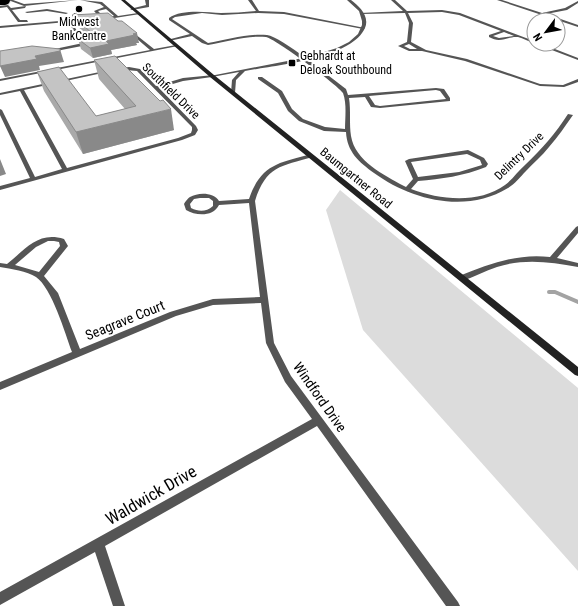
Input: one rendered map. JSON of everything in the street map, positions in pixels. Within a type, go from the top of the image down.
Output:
[{"type":"main road","points":[[0,0],[5,0]]},
{"type":"main road","name":"Baumgartner Road","points":[[123,0],[212,76],[578,372]]},
{"type":"street","points":[[10,0],[24,6],[31,16],[42,14],[68,20],[85,43],[82,46],[46,52]]},
{"type":"street","points":[[24,6],[35,0]]},
{"type":"street","points":[[0,12],[24,6],[76,0]]},
{"type":"street","points":[[82,0],[101,3],[119,22]]},
{"type":"street","points":[[132,9],[148,6],[147,0]]},
{"type":"street","points":[[250,0],[258,12]]},
{"type":"street","points":[[155,88],[165,88],[212,76],[303,58],[341,47],[358,36],[363,28],[364,22],[362,13],[349,0]]},
{"type":"street","points":[[393,0],[406,12],[411,23],[409,43]]},
{"type":"street","points":[[499,0],[537,12]]},
{"type":"street","points":[[551,12],[566,8],[578,2]]},
{"type":"street","points":[[0,7],[8,6],[19,21]]},
{"type":"street","points":[[104,18],[96,11],[106,8]]},
{"type":"street","points":[[27,12],[47,10],[66,13]]},
{"type":"street","points":[[363,28],[284,13],[258,12],[222,14],[202,12],[171,18],[192,35],[208,44],[255,36],[266,36],[303,58],[339,85],[347,97],[366,95],[436,89],[442,90],[448,100],[380,107],[373,106],[366,95]]},
{"type":"street","points":[[362,13],[449,12],[465,16],[526,39]]},
{"type":"street","points":[[0,27],[68,20],[89,20],[74,14]]},
{"type":"street","points":[[97,19],[138,14]]},
{"type":"street","points":[[0,23],[33,20],[34,24]]},
{"type":"street","points":[[566,22],[578,26]]},
{"type":"street","points":[[125,27],[152,49]]},
{"type":"street","points":[[504,31],[490,36],[501,40],[517,36]]},
{"type":"street","points":[[169,40],[192,35]]},
{"type":"street","points":[[421,50],[409,43],[400,46],[409,50],[421,50],[466,60],[540,85],[564,86],[578,80]]},
{"type":"street","points":[[0,80],[152,49],[176,46]]},
{"type":"street","points":[[559,52],[578,59]]},
{"type":"street","name":"Southfield Drive","points":[[0,94],[125,68],[138,70],[194,127],[195,130],[193,134],[180,139],[0,188]]},
{"type":"street","points":[[233,93],[234,80],[245,70]]},
{"type":"street","points":[[260,78],[280,92],[290,110],[302,120],[324,129],[348,131]]},
{"type":"street","points":[[21,89],[65,170]]},
{"type":"street","name":"Delintry Drive","points":[[347,97],[348,138],[354,152],[362,160],[379,175],[407,190],[426,196],[459,200],[480,198],[508,186],[550,143],[570,115]]},
{"type":"street","points":[[0,110],[33,179]]},
{"type":"street","points":[[407,190],[416,179],[460,174],[484,166],[485,164],[482,159],[468,152],[408,161],[416,179]]},
{"type":"street","name":"Windford Drive","points":[[311,156],[276,167],[267,173],[262,177],[256,187],[252,201],[270,343],[288,379],[454,606]]},
{"type":"street","points":[[217,202],[252,201]]},
{"type":"street","points":[[553,259],[578,228]]},
{"type":"street","points":[[4,266],[36,243],[48,238],[56,238],[62,241],[64,246],[40,277]]},
{"type":"street","points":[[462,278],[508,260],[523,258],[553,259],[578,265]]},
{"type":"street","points":[[4,266],[20,268],[40,277],[54,293],[77,354]]},
{"type":"street","name":"Seagrave Court","points":[[0,386],[173,314],[213,302],[264,300]]},
{"type":"street","name":"Waldwick Drive","points":[[0,599],[99,545],[319,420]]},
{"type":"street","points":[[99,545],[119,606]]},
{"type":"shaded area","points":[[340,190],[578,388],[578,571],[363,330],[326,210]]},
{"type":"building","points":[[108,13],[118,21],[122,21],[137,33],[133,34],[135,35],[106,41],[109,44],[90,48],[78,39],[95,36],[72,15]]},
{"type":"building","points":[[32,46],[60,49],[60,51],[35,56],[37,59],[0,66],[0,51]]},
{"type":"building","points":[[115,56],[160,101],[163,100],[171,109],[76,132],[37,72],[59,67],[96,116],[136,106],[94,60]]},
{"type":"waterway","points":[[549,292],[555,292],[578,302]]},
{"type":"place","name":"Midwest BankCentre","points":[[79,9]]},
{"type":"place","name":"Gebhardt at Deloak Southbound","points":[[292,63]]}]
